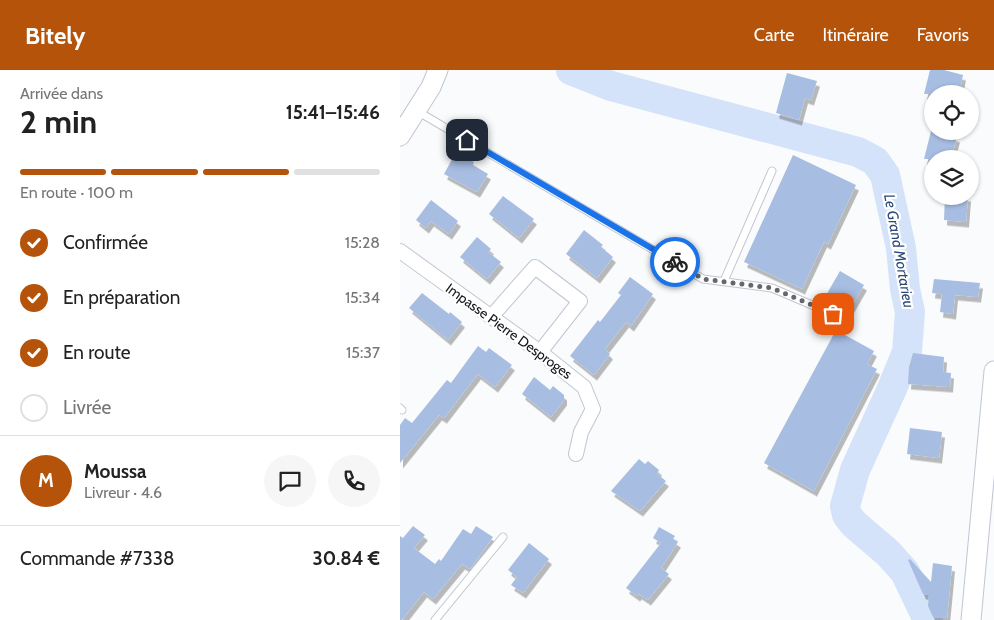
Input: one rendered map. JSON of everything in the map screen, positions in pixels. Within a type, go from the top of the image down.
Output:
[{"type":"main road","points":[[400,136],[431,87],[438,70]]},
{"type":"main road","points":[[971,620],[994,371]]},
{"type":"street","name":"Impasse Pierre Desproges","points":[[400,251],[540,352],[584,387],[593,409],[581,432],[576,454]]},
{"type":"street","points":[[491,317],[535,267],[580,301],[540,352]]},
{"type":"lane","points":[[417,110],[703,279],[772,288],[833,314]]},
{"type":"lane","points":[[724,281],[772,171]]},
{"type":"lane","points":[[436,620],[503,537]]},
{"type":"building","points":[[930,70],[944,70],[963,75],[961,85],[926,85]]},
{"type":"building","points":[[787,73],[817,81],[811,100],[805,98],[799,120],[776,113]]},
{"type":"building","points":[[929,140],[956,140],[954,150],[926,150]]},
{"type":"building","points":[[456,152],[474,162],[473,165],[488,174],[477,192],[444,174]]},
{"type":"building","points":[[793,155],[856,185],[828,244],[824,242],[802,289],[744,262]]},
{"type":"building","points":[[503,196],[534,219],[519,238],[489,214]]},
{"type":"building","points":[[431,200],[458,221],[449,234],[431,221],[426,228],[416,220]]},
{"type":"building","points":[[945,205],[967,205],[966,222],[944,220]]},
{"type":"building","points":[[584,230],[603,245],[601,247],[613,257],[597,278],[566,254]]},
{"type":"building","points":[[477,237],[491,249],[488,252],[501,262],[487,279],[460,257]]},
{"type":"building","points":[[840,271],[864,285],[849,311],[825,297]]},
{"type":"building","points":[[630,277],[653,294],[631,326],[626,322],[605,349],[610,354],[594,375],[570,356],[598,320],[600,322],[621,295],[618,293]]},
{"type":"building","points":[[934,279],[980,283],[978,297],[955,295],[953,314],[940,312],[942,294],[932,293]]},
{"type":"building","points":[[422,293],[462,322],[448,340],[409,308]]},
{"type":"building","points":[[836,330],[874,351],[867,364],[877,369],[814,491],[764,463]]},
{"type":"building","points":[[478,346],[486,352],[489,348],[512,365],[495,387],[478,374],[444,418],[439,415],[400,463],[400,425],[405,418],[412,423],[447,380],[451,383]]},
{"type":"building","points":[[913,353],[944,357],[943,372],[951,373],[950,387],[908,384],[909,367]]},
{"type":"building","points":[[534,377],[550,390],[553,386],[564,395],[564,400],[551,417],[522,394]]},
{"type":"building","points":[[910,428],[942,432],[939,458],[907,454]]},
{"type":"building","points":[[639,459],[645,464],[648,461],[659,470],[657,474],[666,481],[640,511],[611,491]]},
{"type":"building","points":[[413,526],[425,535],[414,548],[435,564],[439,559],[441,561],[463,529],[471,534],[476,526],[493,537],[470,569],[462,564],[433,599],[424,592],[402,620],[400,620],[400,536],[403,538]]},
{"type":"building","points":[[659,527],[675,536],[673,539],[678,542],[661,568],[669,574],[648,600],[639,594],[637,596],[626,588],[661,543],[653,538]]},
{"type":"building","points":[[529,543],[549,559],[523,593],[511,585],[517,577],[508,570]]},
{"type":"building","points":[[910,559],[931,582],[933,563],[952,566],[947,618],[933,617],[928,606],[929,595],[923,594],[908,560]]},
{"type":"waterway","name":"Le Grand Mortarieu","points":[[571,70],[611,86],[858,152],[875,161],[885,175],[901,248],[905,289],[910,312],[907,352],[855,470],[845,506],[847,515],[854,524],[888,553],[905,572],[928,620]]},
{"type":"way so far","points":[[675,262],[703,279],[772,288],[833,314]]},
{"type":"route","points":[[467,140],[675,262]]}]
